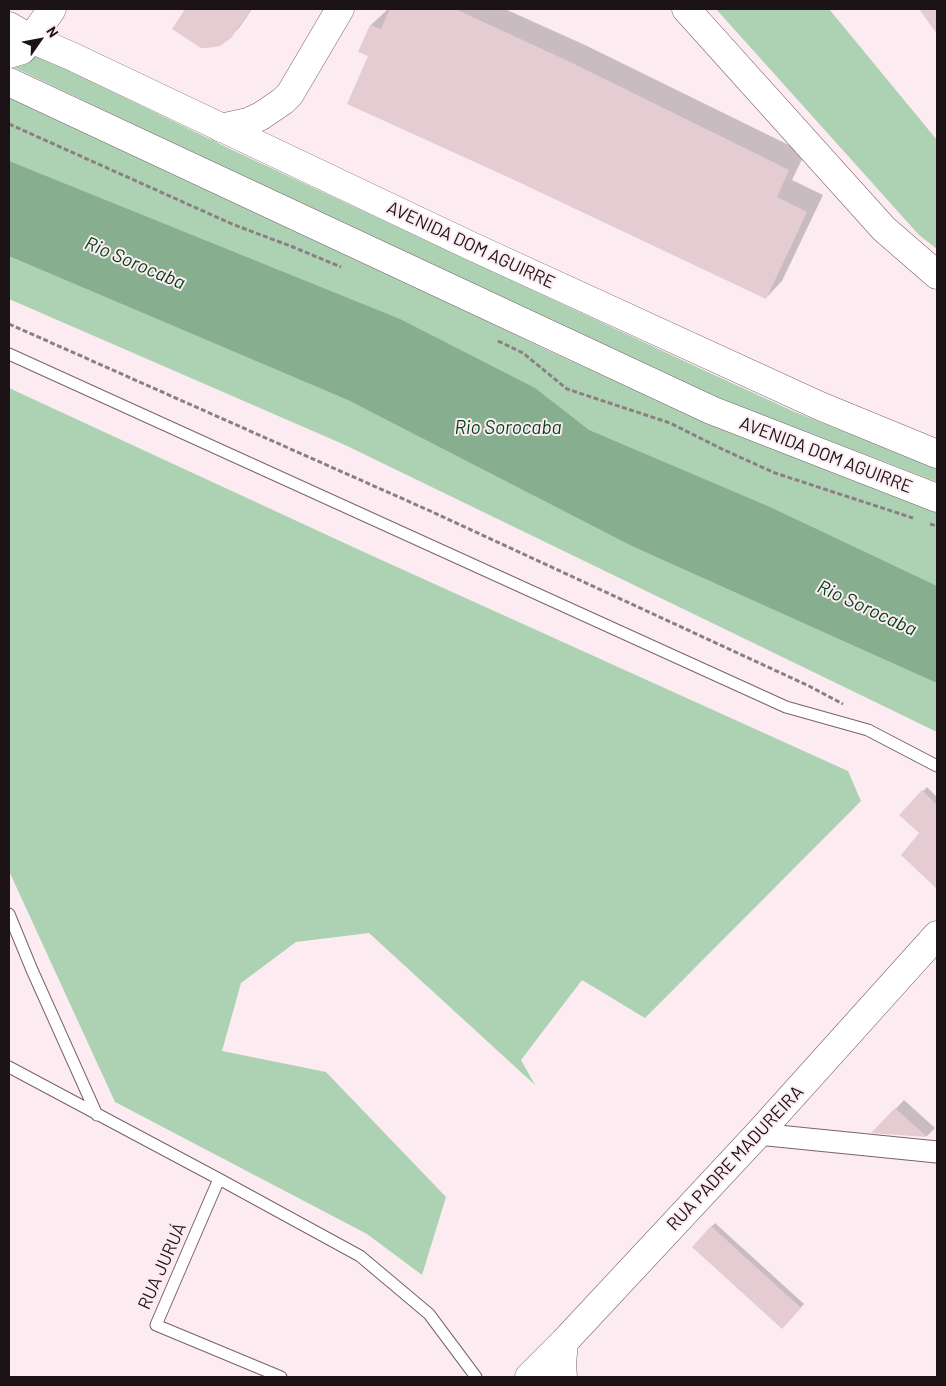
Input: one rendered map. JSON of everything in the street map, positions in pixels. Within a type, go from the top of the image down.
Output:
[{"type":"main road","points":[[9,54],[22,50],[20,33],[52,9]]},
{"type":"main road","points":[[222,128],[248,122],[261,116],[290,94],[340,9]]},
{"type":"main road","points":[[686,9],[884,230],[937,275]]},
{"type":"main road","name":"AVENIDA DOM AGUIRRE","points":[[20,33],[462,242],[820,406],[937,454]]},
{"type":"main road","name":"AVENIDA DOM AGUIRRE","points":[[9,82],[711,410],[937,498]]},
{"type":"main road","name":"RUA PADRE MADUREIRA","points":[[529,1377],[758,1134],[937,935]]},
{"type":"main road","points":[[563,1377],[564,1342]]},
{"type":"street","points":[[758,1134],[937,1152]]},
{"type":"lane","points":[[9,354],[786,707],[868,730],[937,766]]},
{"type":"lane","points":[[9,914],[97,1115]]},
{"type":"lane","points":[[9,1067],[360,1256],[429,1314],[476,1377]]},
{"type":"lane","name":"RUA JURUÁ","points":[[219,1179],[156,1325],[281,1377]]},
{"type":"path","points":[[9,124],[232,224],[346,270]]},
{"type":"path","points":[[9,324],[428,510],[844,704]]},
{"type":"path","points":[[497,340],[524,353],[567,389],[670,423],[775,473],[919,520]]},
{"type":"path","points":[[928,523],[937,526]]},
{"type":"shaded area","points":[[716,9],[829,9],[937,140],[937,249],[919,235]]},
{"type":"shaded area","points":[[33,53],[226,147],[697,367],[795,412],[937,469],[937,482],[692,388],[537,317],[9,65]]},
{"type":"shaded area","points":[[9,94],[319,239],[547,350],[664,403],[937,513],[937,732],[345,445],[9,299]]},
{"type":"shaded area","points":[[9,388],[366,553],[848,771],[861,801],[645,1018],[582,980],[521,1060],[535,1085],[369,933],[296,942],[241,983],[222,1051],[326,1072],[446,1197],[422,1275],[367,1234],[115,1102],[9,871]]},
{"type":"water","name":"Rio Sorocaba","points":[[9,161],[400,319],[535,388],[589,430],[770,507],[937,586],[937,683],[632,546],[348,400],[9,256]]},
{"type":"building","points":[[185,9],[251,9],[231,38],[220,46],[201,48],[172,29]]},
{"type":"building","points":[[390,9],[455,9],[568,61],[789,170],[777,197],[807,212],[766,299],[512,179],[347,104],[368,56],[358,52],[370,25],[381,29]]},
{"type":"building","points":[[919,9],[937,9],[937,34]]},
{"type":"building","points":[[922,790],[937,805],[937,889],[901,855],[919,833],[899,815]]},
{"type":"building","points":[[895,1108],[927,1137],[871,1133]]},
{"type":"building","points":[[711,1226],[801,1308],[782,1329],[692,1247]]}]
